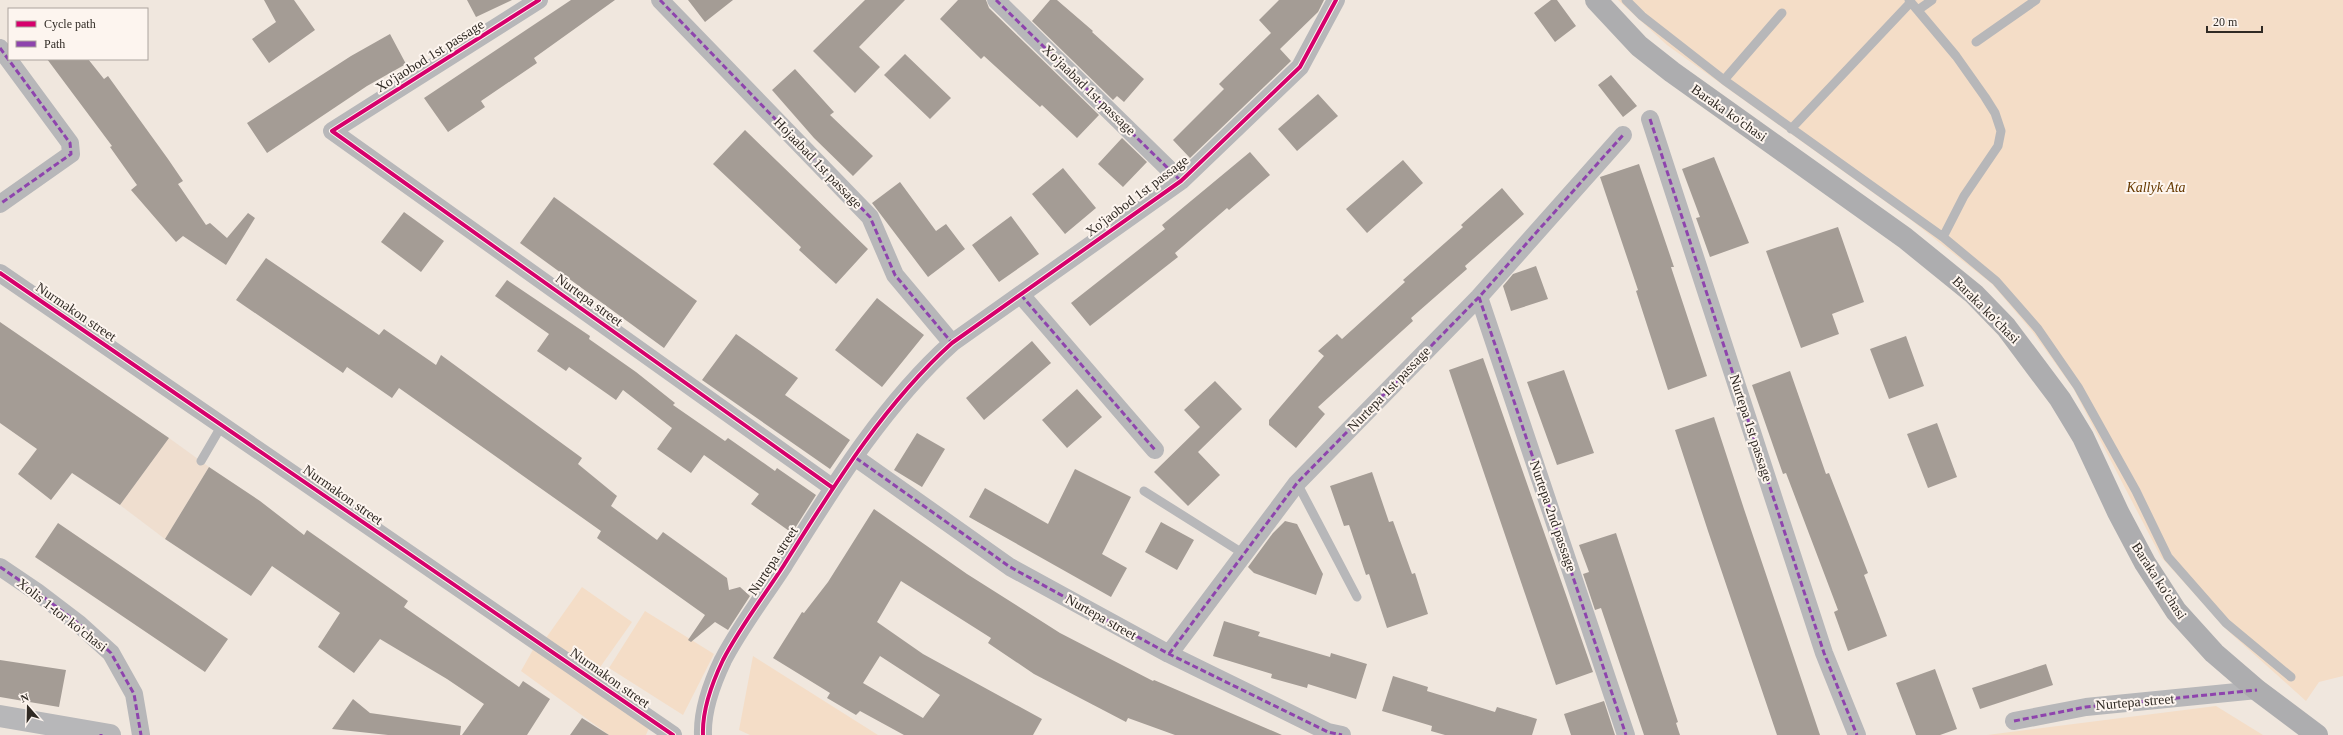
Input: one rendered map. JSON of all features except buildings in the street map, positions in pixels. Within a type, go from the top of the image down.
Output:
[{"type":"main road","name":"Baraka ko'chasi","points":[[1596,0],[1639,46],[1672,72],[1906,238],[1974,294],[2006,327],[2060,399],[2083,437],[2118,512],[2145,562],[2176,611],[2214,653],[2257,690],[2317,735]]},
{"type":"street","name":"Xo'jaobod 1st passage","points":[[332,131],[539,0]]},
{"type":"street","name":"Xo'jaаbаd 1st passage","points":[[996,0],[1181,181]]},
{"type":"street","name":"Xo'jaobod 1st passage","points":[[952,343],[1181,181],[1300,68],[1336,0]]},
{"type":"street","name":"Hojaabad 1st passage","points":[[663,1],[870,217],[895,274],[952,343]]},
{"type":"street","points":[[0,48],[8,59]]},
{"type":"street","points":[[0,204],[71,154],[70,143],[9,60]]},
{"type":"street","name":"Nurtepa 1st passage","points":[[1650,119],[1824,653],[1857,735]]},
{"type":"street","name":"Nurtepa street","points":[[332,131],[833,488]]},
{"type":"street","name":"Nurtepa 1st passage","points":[[1169,654],[1297,483],[1479,297],[1623,134]]},
{"type":"street","name":"Nurmakon street","points":[[0,273],[673,735]]},
{"type":"street","points":[[1021,295],[1155,450]]},
{"type":"street","name":"Nurtepa 2nd passage","points":[[1479,297],[1626,735]]},
{"type":"street","name":"Nurtepa street","points":[[702,735],[702,715],[723,660],[833,488],[901,395],[924,368],[952,343]]},
{"type":"street","name":"Nurtepa street","points":[[856,458],[1010,567],[1169,654],[1328,732],[1342,735]]},
{"type":"street","name":"Xolis 1-tor ko'chasi","points":[[0,567],[67,615],[111,653],[134,694],[141,735]]},
{"type":"street","name":"Nurtepa street","points":[[2014,721],[2086,707],[2257,690]]},
{"type":"street","points":[[0,716],[104,735]]},
{"type":"lane","points":[[1626,0],[1642,16],[1724,80],[1943,237],[1996,281],[2038,329],[2078,387],[2136,491],[2168,557],[2226,623],[2291,677]]},
{"type":"lane","points":[[1918,10],[1932,0]]},
{"type":"lane","points":[[1976,42],[2036,0]]},
{"type":"lane","points":[[1791,129],[1910,1],[1956,56],[1985,97],[1995,113],[2000,131],[1998,146],[1964,196],[1943,237]]},
{"type":"lane","points":[[1724,80],[1782,13]]},
{"type":"lane","points":[[201,461],[222,425]]},
{"type":"lane","points":[[1297,483],[1357,597]]},
{"type":"lane","points":[[1144,491],[1244,554]]},
{"type":"shaded area","points":[[169,438],[209,467],[165,539],[120,505]]},
{"type":"green space","name":"Kallyk Ata","points":[[1618,0],[2343,0],[2343,676],[2319,682],[2306,701],[2228,631],[2161,557],[2073,388],[2032,331],[1992,284],[1911,220],[1667,45]]},
{"type":"green space","points":[[582,587],[632,622],[596,673],[546,638]]},
{"type":"green space","points":[[645,611],[714,654],[683,715],[609,668]]},
{"type":"green space","points":[[534,648],[649,728],[646,735],[609,735],[521,671]]},
{"type":"green space","points":[[753,656],[878,735],[750,735],[739,730]]},
{"type":"green space","points":[[2216,706],[2263,735],[1987,735]]},
{"type":"marked path","points":[[660,0],[870,217],[895,275],[952,343]]},
{"type":"marked path","points":[[996,0],[1181,181]]},
{"type":"marked path","points":[[0,48],[8,59]]},
{"type":"marked path","points":[[0,204],[71,154],[70,143],[9,60]]},
{"type":"marked path","points":[[1650,119],[1824,653],[1857,735]]},
{"type":"marked path","points":[[1169,654],[1297,483],[1479,297],[1623,135]]},
{"type":"marked path","points":[[1021,295],[1155,450]]},
{"type":"marked path","points":[[1479,297],[1626,735]]},
{"type":"marked path","points":[[856,458],[1010,567],[1169,654],[1328,732],[1342,735]]},
{"type":"marked path","points":[[0,567],[37,592],[79,624],[111,653],[134,694],[141,735]]},
{"type":"marked path","points":[[2014,721],[2086,707],[2257,690]]},
{"type":"cycle path","points":[[539,0],[332,131],[833,488]]},
{"type":"cycle path","points":[[703,735],[704,716],[708,697],[723,660],[744,624],[860,448],[904,393],[927,367],[952,343],[1181,181],[1300,67],[1336,0]]},
{"type":"cycle path","points":[[0,273],[673,735]]}]
